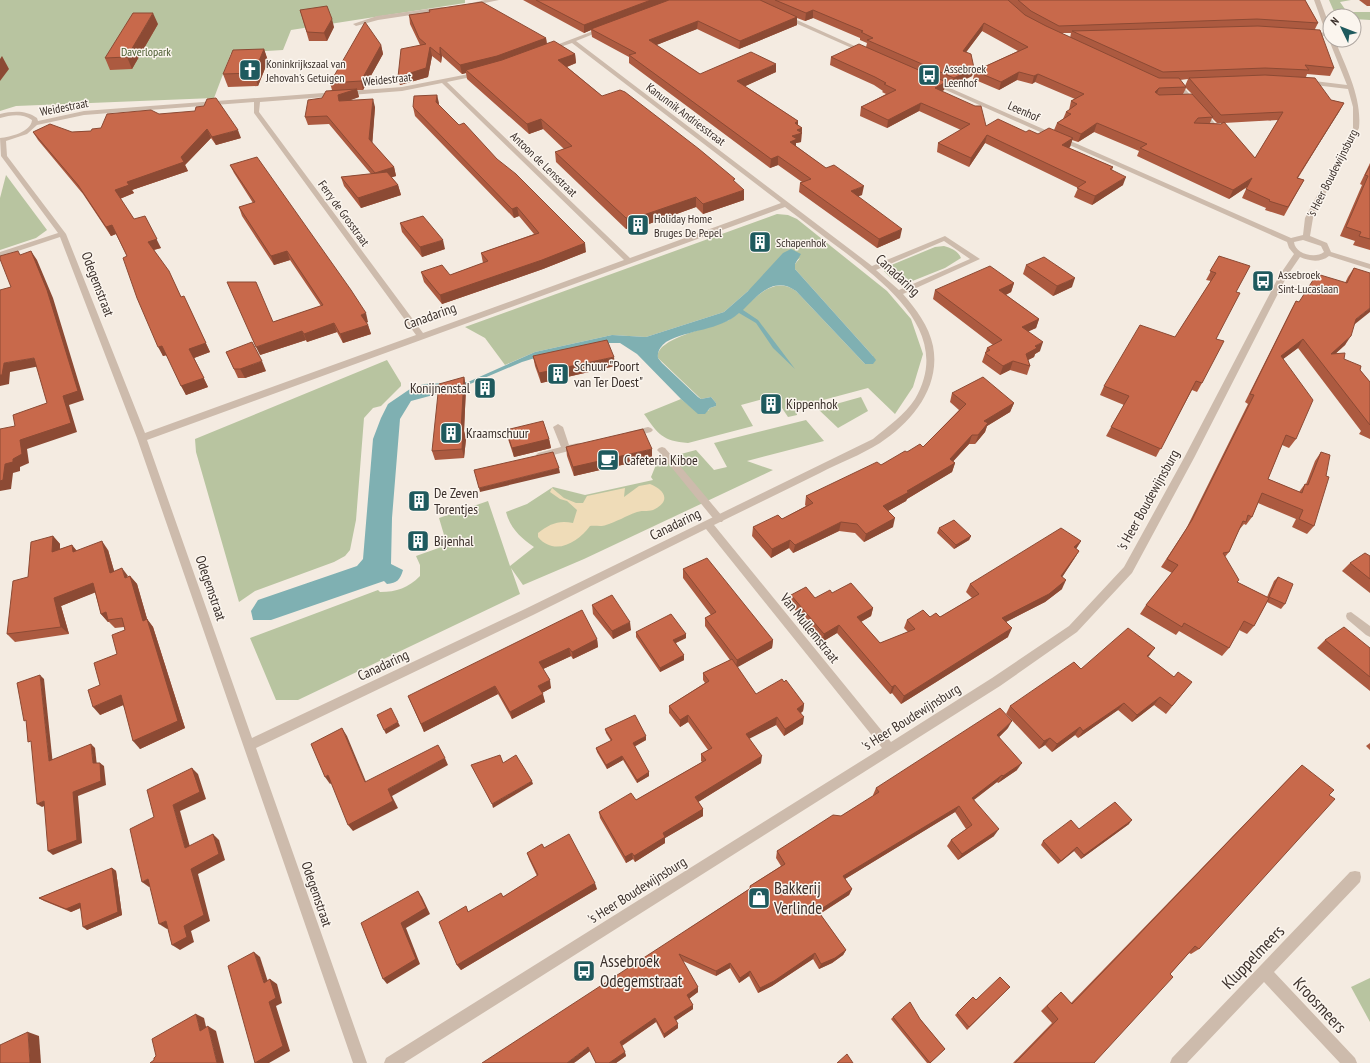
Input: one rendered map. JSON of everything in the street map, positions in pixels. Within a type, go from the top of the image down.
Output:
[{"type":"street","points":[[466,5],[496,0]]},
{"type":"street","points":[[1317,0],[1322,13]]},
{"type":"street","points":[[356,24],[377,18],[451,7]]},
{"type":"street","points":[[777,13],[871,55]]},
{"type":"street","points":[[544,51],[609,27]]},
{"type":"street","points":[[1300,32],[1322,34]]},
{"type":"street","name":"Kanunnik Andriesstraat","points":[[573,40],[786,204]]},
{"type":"street","name":"'s Heer Boudewijnsburg","points":[[1306,238],[1309,218],[1356,128],[1359,117],[1350,87],[1335,48]]},
{"type":"street","name":"Weidestraat","points":[[34,124],[84,113],[402,90],[444,82],[488,71]]},
{"type":"street","name":"Leenhof","points":[[922,78],[1291,241]]},
{"type":"street","points":[[1298,81],[1350,87]]},
{"type":"street","name":"Antoon de Lensstraat","points":[[444,82],[629,261]]},
{"type":"street","points":[[1185,83],[1174,84],[1217,129],[1201,130]]},
{"type":"street","name":"Ferry de Grosstraat","points":[[257,101],[256,112],[420,335]]},
{"type":"street","points":[[0,116],[19,113],[27,114],[35,119],[34,124],[26,132],[2,140]]},
{"type":"street","name":"Odegemstraat","points":[[2,140],[4,156],[62,234],[142,438],[360,1063]]},
{"type":"street","name":"Canadaring","points":[[142,438],[420,335],[786,204],[871,269],[899,293],[914,311],[925,331],[930,349],[928,380],[918,401],[901,421],[876,441],[708,525],[249,745]]},
{"type":"street","points":[[0,255],[62,234]]},
{"type":"street","points":[[871,269],[945,238],[976,259],[899,293]]},
{"type":"street","points":[[1328,253],[1318,258],[1298,254],[1291,247],[1291,241],[1298,238],[1306,238],[1324,245],[1328,253],[1370,267]]},
{"type":"street","name":"'s Heer Boudewijnsburg","points":[[391,1063],[996,682],[1073,628],[1128,570],[1189,458],[1284,276],[1298,254]]},
{"type":"street","points":[[558,428],[566,449]]},
{"type":"street","points":[[618,437],[648,430]]},
{"type":"street","points":[[532,457],[588,444]]},
{"type":"street","points":[[662,450],[719,519]]},
{"type":"street","name":"Van Mullemstraat","points":[[708,525],[890,749]]},
{"type":"street","points":[[1351,616],[1370,632]]},
{"type":"street","name":"Kluppelmeers","points":[[1177,1063],[1354,877]]},
{"type":"street","name":"Kroosmeers","points":[[1264,971],[1350,1063]]},
{"type":"green space","name":"Daverlopark","points":[[0,0],[465,0],[465,3],[291,30],[283,50],[231,53],[214,98],[16,106],[0,111]]},
{"type":"green space","points":[[1329,0],[1351,0],[1340,2],[1344,8],[1332,8]]},
{"type":"green space","points":[[1362,12],[1370,12],[1370,20],[1362,20]]},
{"type":"green space","points":[[6,175],[47,230],[36,238],[0,250],[0,198]]},
{"type":"green space","points":[[777,214],[788,215],[797,219],[887,291],[911,319],[923,354],[913,387],[895,414],[868,388],[797,407],[797,415],[788,417],[774,396],[741,405],[753,426],[688,443],[666,438],[653,427],[644,414],[681,399],[692,408],[708,411],[710,408],[716,406],[716,403],[711,397],[701,399],[658,358],[659,351],[665,345],[686,334],[729,320],[737,315],[760,294],[777,286],[786,286],[796,291],[865,364],[873,356],[795,269],[795,264],[800,258],[748,291],[724,312],[646,337],[612,335],[535,352],[505,365],[485,338],[465,327]]},
{"type":"green space","points":[[944,246],[954,250],[961,258],[945,268],[905,284],[891,278],[884,271],[889,266],[935,247]]},
{"type":"green space","points":[[387,360],[401,383],[401,386],[381,406],[373,408],[364,418],[356,520],[350,550],[345,556],[334,562],[255,591],[239,602],[196,452],[195,439]]},
{"type":"green space","points":[[861,397],[868,411],[838,428],[818,409]]},
{"type":"green space","points":[[806,420],[824,441],[747,461],[773,470],[584,559],[523,585],[511,568],[520,594],[298,700],[276,700],[250,638],[378,590],[380,592],[392,591],[411,584],[420,576],[420,565],[416,556],[447,545],[439,518],[488,501],[510,566],[534,547],[513,528],[506,512],[527,504],[553,487],[585,495],[653,480],[651,477],[658,460],[696,450],[714,470],[727,467],[714,443]]},
{"type":"green space","points":[[1370,978],[1370,1022],[1351,987]]},
{"type":"sand","points":[[650,484],[659,489],[664,495],[663,502],[655,509],[637,512],[604,526],[590,526],[573,542],[559,547],[545,543],[538,537],[538,533],[550,525],[558,522],[573,523],[577,510],[567,501],[560,499],[550,492],[552,488],[564,498],[576,503],[583,503],[587,496],[625,488],[624,497],[639,486]]},
{"type":"water","points":[[791,249],[801,254],[795,264],[795,269],[873,356],[876,360],[873,364],[865,364],[796,291],[780,285],[766,289],[743,310],[758,320],[795,369],[773,348],[756,323],[739,313],[731,319],[713,327],[675,338],[662,345],[658,353],[658,358],[662,363],[698,397],[701,399],[711,397],[716,403],[716,406],[710,408],[705,414],[698,414],[681,399],[637,354],[620,343],[602,343],[548,354],[522,362],[463,387],[411,401],[400,419],[392,518],[391,564],[403,570],[399,579],[390,584],[387,584],[384,581],[271,620],[253,620],[251,611],[258,600],[357,566],[363,559],[373,439],[388,404],[410,389],[424,384],[468,382],[535,352],[612,335],[646,337],[724,312],[748,291],[783,253]]},
{"type":"building","points":[[536,0],[651,0],[584,25]]},
{"type":"building","points":[[669,0],[760,0],[797,17],[740,41],[698,21],[649,40],[700,74],[751,52],[776,64],[737,81],[798,121],[795,123],[802,128],[797,130],[802,133],[792,136],[797,139],[790,142],[826,168],[834,165],[864,186],[851,191],[902,229],[879,239],[800,183],[811,179],[778,156],[771,159],[629,55],[636,53],[591,29]]},
{"type":"building","points":[[775,0],[1008,0],[1025,15],[1046,26],[1159,78],[1179,78],[1186,87],[1159,88],[1155,92],[1159,95],[1192,94],[1213,117],[1198,118],[1194,123],[1221,124],[1224,122],[1255,158],[1283,112],[1221,115],[1189,78],[1265,75],[1315,78],[1331,100],[1344,103],[1297,178],[1304,180],[1288,207],[1269,201],[1270,200],[1246,189],[1252,178],[1233,190],[1140,148],[1147,144],[1097,123],[1081,134],[1057,123],[1071,114],[1066,112],[1077,104],[1071,101],[1084,94],[1038,74],[1034,76],[1019,72],[1001,82],[975,71],[1028,47],[984,23],[963,51],[971,54],[974,68],[954,78],[867,40],[873,38],[861,32],[863,31],[813,10],[806,13]]},
{"type":"building","points":[[1018,0],[1305,0],[1318,23],[1257,19],[1059,26],[1031,11]]},
{"type":"building","points":[[482,2],[546,38],[497,56],[460,65],[440,47],[440,55],[430,47],[426,68],[398,77],[401,49],[426,44],[419,38],[409,15],[430,12],[429,10]]},
{"type":"building","points":[[327,6],[332,19],[324,33],[307,32],[300,10]]},
{"type":"building","points":[[133,13],[153,13],[127,57],[105,58]]},
{"type":"building","points":[[365,22],[381,45],[361,81],[330,83]]},
{"type":"building","points":[[1258,26],[1320,30],[1322,35],[1322,48],[1327,48],[1334,68],[1305,65],[1309,70],[1265,68],[1163,72],[1072,31]]},
{"type":"building","points":[[554,41],[575,54],[558,60],[602,96],[620,90],[625,92],[699,149],[735,179],[733,180],[744,190],[703,204],[696,197],[632,219],[629,217],[626,218],[555,152],[572,146],[541,119],[527,124],[466,70],[502,60]]},
{"type":"building","points":[[859,44],[946,82],[935,88],[975,106],[981,106],[986,126],[998,119],[1026,132],[1029,130],[1038,134],[1049,128],[1073,138],[1062,145],[1113,167],[1110,169],[1126,177],[1095,196],[1077,188],[1086,182],[987,135],[971,158],[938,143],[970,124],[921,103],[888,120],[861,107],[896,90],[884,84],[886,83],[875,77],[831,57]]},
{"type":"building","points":[[264,49],[254,73],[223,74],[233,50]]},
{"type":"building","points":[[357,89],[338,95],[339,101],[373,99],[369,139],[394,167],[375,173],[327,116],[305,117],[308,100],[322,98],[326,91]]},
{"type":"building","points":[[437,95],[436,102],[459,125],[464,123],[497,159],[516,174],[585,243],[542,260],[440,295],[421,272],[442,265],[450,275],[488,261],[481,253],[539,233],[517,207],[512,209],[413,107],[414,96]]},
{"type":"building","points":[[216,98],[238,130],[212,137],[207,129],[181,157],[184,162],[127,182],[129,185],[115,190],[134,219],[145,216],[157,239],[148,242],[169,271],[181,297],[184,296],[206,343],[189,349],[204,378],[181,386],[162,346],[158,347],[137,298],[123,258],[127,256],[112,225],[106,227],[78,185],[33,132],[50,124],[72,132],[91,131],[92,129],[101,128],[107,114],[151,110],[159,114],[195,111],[196,107],[204,106],[207,99]]},
{"type":"building","points":[[257,157],[351,290],[366,313],[361,315],[368,325],[340,334],[334,323],[304,334],[302,331],[256,347],[227,282],[256,282],[273,322],[323,305],[287,251],[271,256],[239,207],[255,202],[230,165]]},
{"type":"building","points":[[1370,166],[1370,239],[1359,236],[1361,232],[1346,227],[1368,176],[1365,175]]},
{"type":"building","points":[[387,172],[398,185],[358,198],[341,177]]},
{"type":"building","points":[[423,216],[443,240],[420,247],[400,223]]},
{"type":"building","points":[[18,251],[20,255],[31,251],[47,290],[78,391],[63,396],[71,423],[20,440],[22,454],[13,459],[13,462],[5,464],[3,480],[0,481],[0,429],[15,426],[13,415],[47,403],[34,358],[4,363],[2,375],[0,375],[0,290],[11,287],[0,256]]},
{"type":"building","points":[[1219,256],[1250,266],[1236,292],[1240,293],[1216,339],[1224,341],[1202,383],[1196,381],[1161,449],[1111,427],[1129,396],[1104,386],[1140,325],[1175,337],[1216,273],[1210,271]]},
{"type":"building","points":[[1044,257],[1075,278],[1057,286],[1026,265]]},
{"type":"building","points":[[990,266],[1014,283],[999,290],[1039,319],[1022,327],[1043,342],[1035,346],[1037,348],[1026,354],[1030,366],[1013,361],[1003,366],[985,353],[990,350],[987,348],[1002,340],[935,290]]},
{"type":"building","points":[[1354,268],[1370,273],[1370,308],[1356,319],[1351,336],[1331,354],[1345,353],[1344,359],[1361,366],[1360,370],[1370,382],[1370,425],[1303,339],[1281,356],[1313,400],[1296,439],[1286,435],[1268,479],[1302,493],[1305,484],[1308,485],[1321,452],[1330,455],[1326,476],[1329,477],[1314,526],[1299,519],[1303,510],[1262,493],[1252,517],[1248,515],[1246,522],[1243,521],[1229,552],[1223,553],[1239,580],[1237,582],[1269,598],[1254,626],[1244,621],[1229,648],[1184,623],[1182,627],[1146,605],[1178,565],[1167,559],[1192,520],[1254,395],[1250,394],[1296,301],[1299,302],[1317,274],[1347,283]]},
{"type":"building","points":[[607,340],[614,357],[539,373],[533,356]]},
{"type":"building","points":[[252,342],[262,361],[240,369],[234,369],[226,352]]},
{"type":"building","points":[[464,377],[461,430],[463,430],[462,449],[432,451],[439,384]]},
{"type":"building","points":[[983,377],[1014,403],[984,421],[988,423],[978,435],[972,435],[950,459],[955,463],[907,491],[909,492],[883,506],[895,518],[866,534],[857,524],[841,522],[795,545],[790,540],[772,549],[753,527],[778,515],[782,519],[813,503],[806,496],[877,462],[881,465],[920,444],[923,447],[966,404],[952,393]]},
{"type":"building","points":[[543,421],[549,439],[512,448],[506,430]]},
{"type":"building","points":[[643,429],[652,449],[573,467],[566,447]]},
{"type":"building","points":[[553,452],[559,468],[479,488],[474,470]]},
{"type":"building","points":[[954,520],[971,536],[956,545],[939,528]]},
{"type":"building","points":[[1061,528],[1081,541],[1074,547],[1079,551],[1061,576],[1066,580],[1049,594],[1002,618],[1012,628],[904,696],[895,685],[892,687],[839,625],[824,634],[791,595],[806,587],[815,598],[830,590],[832,593],[851,583],[873,608],[857,617],[880,643],[915,629],[907,620],[923,610],[930,617],[936,613],[940,617],[979,594],[970,584]]},
{"type":"building","points":[[53,536],[52,552],[72,545],[73,552],[102,541],[110,573],[122,568],[125,578],[130,576],[143,621],[147,619],[178,721],[133,741],[121,695],[93,707],[88,690],[100,685],[94,663],[117,654],[112,635],[125,630],[122,618],[108,620],[106,612],[101,614],[93,583],[54,598],[61,627],[7,634],[13,581],[28,577],[31,542]]},
{"type":"building","points":[[1365,553],[1370,556],[1370,579],[1350,563]]},
{"type":"building","points":[[707,558],[773,640],[737,660],[705,618],[716,612],[683,569]]},
{"type":"building","points":[[1278,577],[1293,584],[1285,604],[1269,597]]},
{"type":"building","points":[[612,595],[630,622],[612,631],[592,605]]},
{"type":"building","points":[[582,610],[597,639],[572,652],[569,648],[539,662],[550,680],[538,686],[543,694],[510,712],[495,686],[421,724],[408,696]]},
{"type":"building","points":[[671,614],[686,634],[673,640],[684,655],[660,668],[636,632]]},
{"type":"building","points":[[1344,627],[1370,648],[1370,677],[1325,640]]},
{"type":"building","points":[[1128,628],[1155,648],[1147,656],[1174,677],[1178,672],[1192,682],[1172,706],[1160,697],[1137,715],[1124,703],[1083,731],[1080,727],[1057,744],[1050,738],[1044,741],[1010,706],[1074,662],[1081,669]]},
{"type":"building","points":[[732,659],[756,694],[782,679],[784,682],[786,680],[804,704],[797,709],[804,717],[785,729],[777,717],[746,734],[762,756],[695,797],[703,809],[663,833],[665,837],[634,856],[632,853],[625,857],[599,812],[631,793],[636,800],[706,760],[701,754],[712,748],[688,715],[680,720],[669,706],[709,681],[703,673]]},
{"type":"building","points":[[40,675],[49,761],[91,744],[93,763],[100,763],[101,781],[73,792],[77,840],[48,851],[44,801],[37,804],[31,741],[28,742],[26,720],[24,721],[17,683]]},
{"type":"building","points":[[391,708],[398,722],[384,730],[377,715]]},
{"type":"building","points":[[1000,708],[1012,721],[997,735],[1022,763],[1003,776],[1002,775],[972,798],[999,829],[962,854],[951,840],[972,825],[959,806],[843,876],[852,889],[818,911],[846,950],[835,958],[821,964],[815,953],[774,981],[760,988],[750,971],[740,978],[730,963],[716,971],[679,954],[698,987],[687,995],[693,1005],[674,1017],[678,1024],[664,1034],[655,1018],[620,1042],[625,1052],[609,1063],[596,1063],[588,1047],[567,1063],[482,1063],[751,888],[750,886],[785,864],[777,851],[833,815],[841,816],[879,792],[876,788]]},
{"type":"building","points":[[635,715],[646,736],[633,743],[649,772],[637,780],[622,756],[606,765],[596,748],[612,740],[605,729]]},
{"type":"building","points":[[342,728],[365,782],[438,745],[445,758],[388,789],[393,801],[348,825],[328,775],[325,777],[311,744]]},
{"type":"building","points":[[500,755],[503,763],[516,755],[532,781],[492,804],[471,765]]},
{"type":"building","points":[[1302,765],[1334,790],[1329,795],[1335,799],[1199,949],[1195,946],[1170,974],[1173,977],[1094,1063],[1015,1063],[1058,1019],[1047,1006],[1061,992],[1072,1004]]},
{"type":"building","points":[[192,768],[200,792],[173,805],[185,848],[213,834],[219,854],[191,869],[204,915],[184,926],[187,937],[172,945],[166,921],[159,924],[148,879],[142,882],[130,829],[154,817],[147,790]]},
{"type":"building","points":[[1115,802],[1132,820],[1084,855],[1077,847],[1061,861],[1043,841],[1071,820],[1079,829]]},
{"type":"building","points":[[569,834],[595,883],[457,965],[439,922],[466,906],[468,912],[501,893],[503,897],[538,875],[527,853],[542,844],[544,848]]},
{"type":"building","points":[[112,868],[118,912],[83,927],[80,903],[66,909],[39,898]]},
{"type":"building","points":[[418,891],[426,908],[401,923],[416,959],[383,979],[361,923]]},
{"type":"building","points":[[254,952],[264,983],[270,979],[276,998],[269,1002],[283,1046],[255,1063],[228,966]]},
{"type":"building","points":[[1000,977],[1010,987],[969,1027],[957,1013],[973,997],[976,1000]]},
{"type":"building","points":[[910,1002],[920,1019],[945,1049],[930,1063],[893,1017]]},
{"type":"building","points":[[196,1014],[200,1031],[208,1026],[217,1063],[150,1063],[156,1056],[152,1039]]},
{"type":"building","points":[[28,1032],[30,1063],[0,1063],[0,1045]]},
{"type":"building","points":[[847,1054],[853,1063],[837,1063]]},
{"type":"place","name":"Koninkrijkszaal van Jehovah's Getuigen","points":[[250,70]]},
{"type":"place","name":"Assebroek Leenhof","points":[[929,75]]},
{"type":"place","name":"Holiday Home Bruges De Pepel","points":[[638,225]]},
{"type":"place","name":"Schapenhok","points":[[760,242]]},
{"type":"place","name":"Assebroek Sint-Lucaslaan","points":[[1263,281]]},
{"type":"place","name":"Schuur \"Poort van Ter Doest\"","points":[[558,374]]},
{"type":"place","name":"Konijnenstal","points":[[485,388]]},
{"type":"place","name":"Kippenhok","points":[[771,404]]},
{"type":"place","name":"Kraamschuur","points":[[451,433]]},
{"type":"place","name":"Cafeteria Kiboe","points":[[608,460]]},
{"type":"place","name":"De Zeven Torentjes","points":[[419,501]]},
{"type":"place","name":"Bijenhal","points":[[418,541]]},
{"type":"place","name":"Bakkerij Verlinde","points":[[759,898]]},
{"type":"place","name":"Assebroek Odegemstraat","points":[[584,971]]}]
